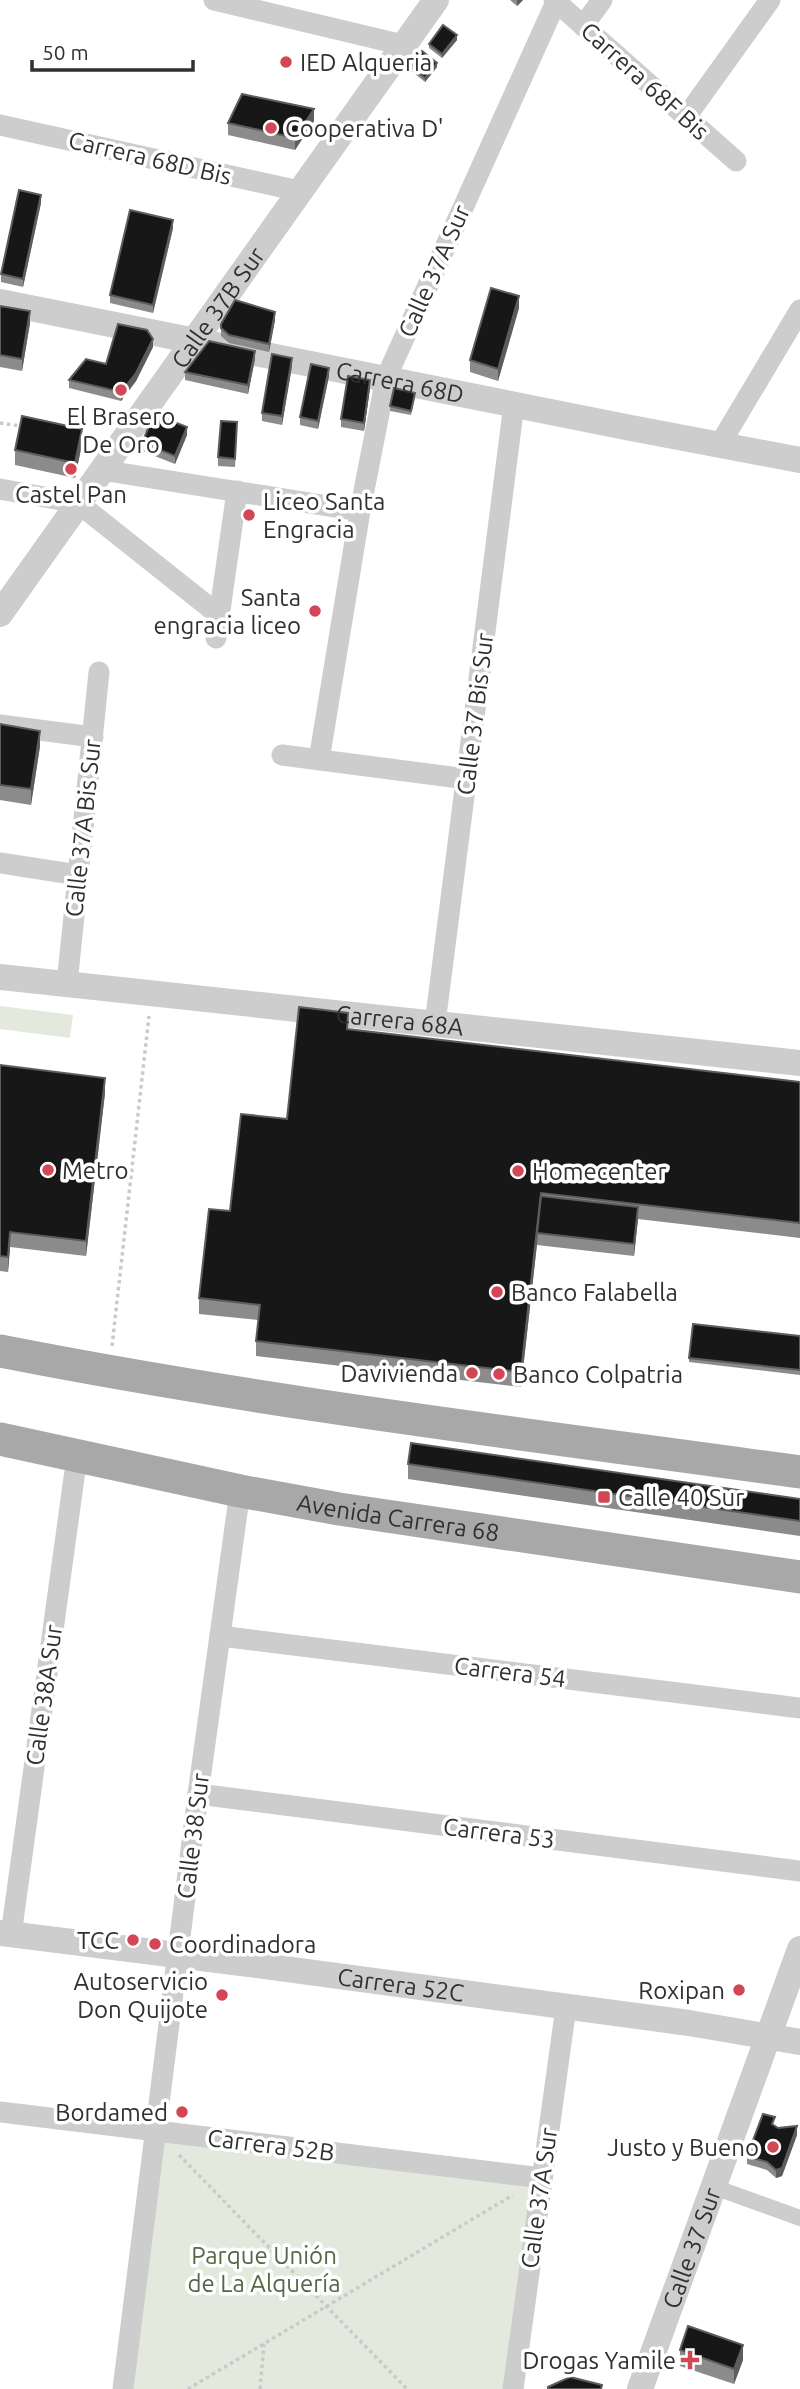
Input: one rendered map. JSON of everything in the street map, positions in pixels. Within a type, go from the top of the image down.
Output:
[{"type":"main road","points":[[0,1350],[246,1395],[800,1472]]},
{"type":"main road","name":"Avenida Carrera 68","points":[[0,1439],[240,1491],[339,1509],[800,1577]]},
{"type":"street","points":[[214,0],[266,6],[403,45]]},
{"type":"street","name":"Calle 37B Sur","points":[[0,614],[9,588],[78,503],[436,0]]},
{"type":"street","points":[[583,26],[602,0]]},
{"type":"street","points":[[686,117],[770,0]]},
{"type":"street","name":"Carrera 68F Bis","points":[[555,1],[736,161]]},
{"type":"street","name":"Calle 37A Sur","points":[[319,760],[360,511],[386,378],[555,1]]},
{"type":"street","name":"Carrera 68D Bis","points":[[0,125],[299,191]]},
{"type":"street","name":"Carrera 68D","points":[[0,302],[800,460]]},
{"type":"street","points":[[720,444],[800,310]]},
{"type":"street","name":"Calle 37 Bis Sur","points":[[435,1024],[514,404]]},
{"type":"street","points":[[101,470],[360,511]]},
{"type":"street","points":[[0,489],[78,503],[219,615]]},
{"type":"street","points":[[216,638],[237,491]]},
{"type":"street","name":"Calle 37A Bis Sur","points":[[67,984],[99,672]]},
{"type":"street","points":[[0,725],[93,737]]},
{"type":"street","points":[[282,755],[467,779]]},
{"type":"street","points":[[0,863],[78,875]]},
{"type":"street","name":"Carrera 68A","points":[[0,977],[800,1063]]},
{"type":"street","name":"Calle 38A Sur","points":[[6,1934],[77,1456]]},
{"type":"street","name":"Calle 38 Sur","points":[[123,2389],[198,1794],[240,1491]]},
{"type":"street","name":"Carrera 54","points":[[220,1636],[800,1708]]},
{"type":"street","name":"Carrera 53","points":[[198,1794],[800,1871]]},
{"type":"street","name":"Carrera 52C","points":[[6,1934],[566,2007],[800,2042]]},
{"type":"street","name":"Calle 37 Sur","points":[[640,2389],[800,1949]]},
{"type":"street","name":"Calle 37A Sur","points":[[513,2389],[566,2007]]},
{"type":"street","name":"Carrera 52B","points":[[0,2112],[542,2178]]},
{"type":"street","points":[[714,2187],[800,2218]]},
{"type":"path","points":[[0,422],[27,427]]},
{"type":"path","points":[[67,433],[121,442]]},
{"type":"path","points":[[111,1348],[151,993]]},
{"type":"path","points":[[156,2131],[407,2389]]},
{"type":"path","points":[[188,2389],[542,2178]]},
{"type":"path","points":[[260,2389],[264,2344]]},
{"type":"green space","points":[[0,1006],[73,1015],[70,1038],[0,1029]]},
{"type":"green space","name":"Parque Unión de La Alquería","points":[[161,2137],[538,2180],[509,2389],[127,2389]]},
{"type":"building","points":[[443,25],[457,35],[442,54],[429,44]]},
{"type":"building","points":[[422,51],[437,63],[425,78],[410,66]]},
{"type":"building","points":[[242,94],[314,109],[295,138],[228,123]]},
{"type":"building","points":[[19,190],[41,195],[23,279],[1,274]]},
{"type":"building","points":[[130,210],[173,220],[153,305],[110,295]]},
{"type":"building","points":[[491,288],[519,296],[498,369],[470,360]]},
{"type":"building","points":[[235,300],[275,312],[269,344],[229,335],[221,328]]},
{"type":"building","points":[[0,306],[30,311],[22,359],[0,355]]},
{"type":"building","points":[[118,324],[147,330],[153,339],[136,373],[121,392],[69,380],[86,359],[106,364]]},
{"type":"building","points":[[209,341],[255,351],[248,385],[185,372]]},
{"type":"building","points":[[272,354],[292,358],[282,416],[262,413]]},
{"type":"building","points":[[311,364],[329,368],[318,421],[300,417]]},
{"type":"building","points":[[348,376],[370,380],[364,423],[341,419]]},
{"type":"building","points":[[394,388],[415,393],[411,411],[390,406]]},
{"type":"building","points":[[154,414],[187,427],[175,456],[142,443]]},
{"type":"building","points":[[22,416],[82,429],[75,463],[15,450]]},
{"type":"building","points":[[221,421],[237,422],[235,459],[218,457]]},
{"type":"building","points":[[0,724],[40,731],[31,789],[0,785]]},
{"type":"building","name":"Homecenter","points":[[299,1007],[348,1013],[347,1029],[800,1082],[800,1223],[541,1193],[521,1372],[256,1341],[260,1305],[199,1298],[209,1209],[230,1211],[241,1114],[287,1119]]},
{"type":"building","name":"Metro","points":[[0,1065],[105,1078],[86,1241],[10,1232],[8,1257],[0,1256]]},
{"type":"building","points":[[541,1196],[638,1207],[634,1244],[537,1233]]},
{"type":"building","points":[[693,1324],[800,1336],[800,1370],[689,1358]]},
{"type":"building","points":[[411,1443],[800,1499],[800,1521],[408,1464]]},
{"type":"building","name":"Justo y Bueno","points":[[763,2114],[775,2117],[772,2124],[778,2128],[797,2126],[782,2168],[776,2170],[767,2162],[747,2156]]},
{"type":"building","points":[[688,2326],[743,2345],[734,2369],[680,2350]]},
{"type":"building","points":[[570,2377],[602,2385],[601,2389],[548,2389]]},
{"type":"place","name":"IED Alqueria","points":[[286,62]]},
{"type":"place","name":"Cooperativa D'","points":[[271,128]]},
{"type":"place","name":"El Brasero De Oro","points":[[121,390]]},
{"type":"place","name":"Castel Pan","points":[[71,469]]},
{"type":"place","name":"Liceo Santa Engracia","points":[[249,515]]},
{"type":"place","name":"Santa engracia liceo","points":[[315,611]]},
{"type":"place","name":"Metro","points":[[48,1170]]},
{"type":"place","name":"Homecenter","points":[[518,1171]]},
{"type":"place","name":"Banco Falabella","points":[[497,1292]]},
{"type":"place","name":"Davivienda","points":[[472,1373]]},
{"type":"place","name":"Banco Colpatria","points":[[499,1374]]},
{"type":"place","name":"Calle 40 Sur","points":[[604,1497]]},
{"type":"place","name":"TCC","points":[[133,1940]]},
{"type":"place","name":"Coordinadora","points":[[155,1944]]},
{"type":"place","name":"Roxipan","points":[[739,1990]]},
{"type":"place","name":"Autoservicio Don Quijote","points":[[222,1995]]},
{"type":"place","name":"Bordamed","points":[[182,2112]]},
{"type":"place","name":"Justo y Bueno","points":[[773,2147]]},
{"type":"place","name":"Drogas Yamile","points":[[690,2360]]}]
